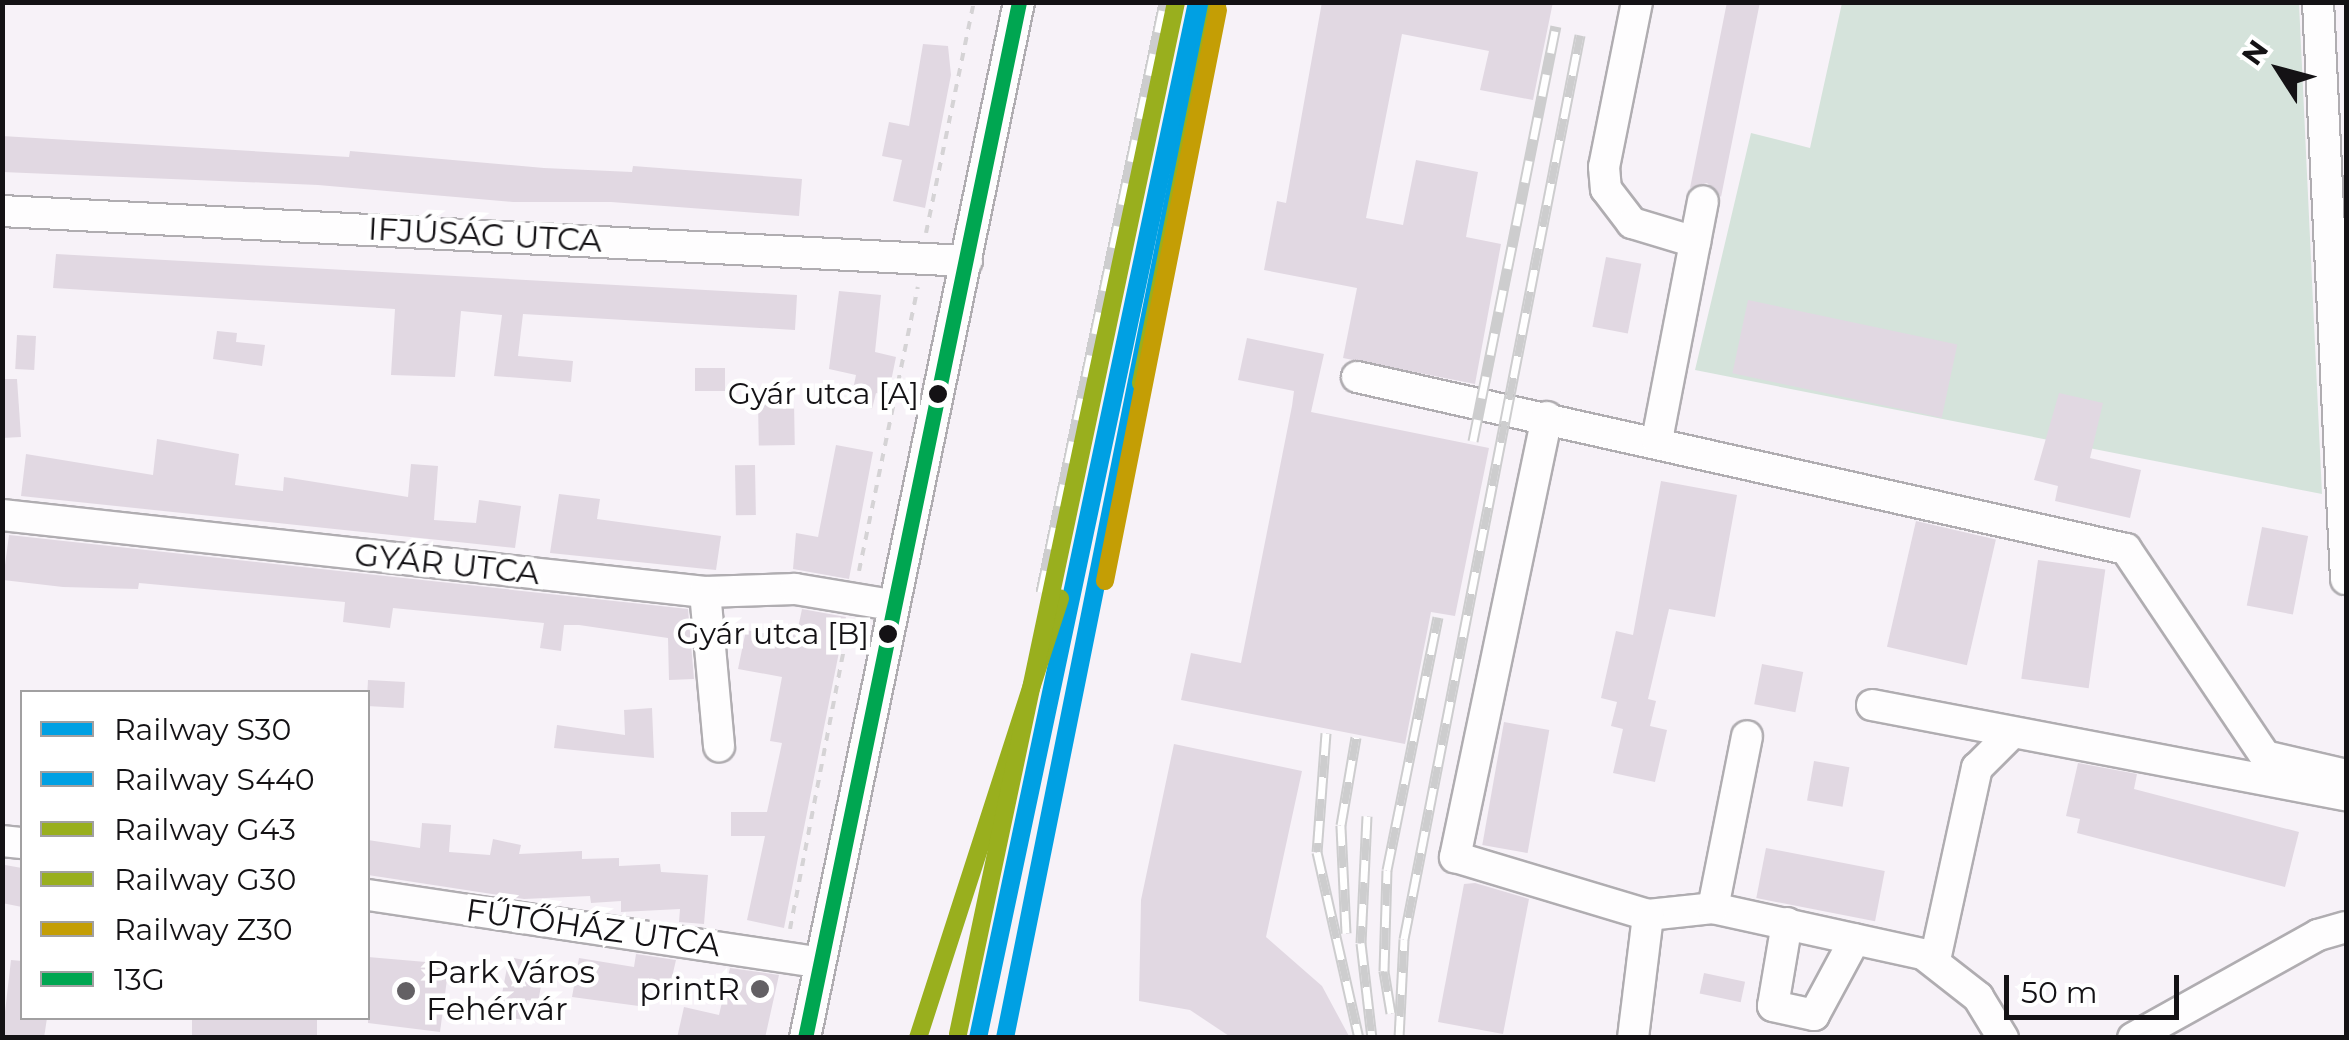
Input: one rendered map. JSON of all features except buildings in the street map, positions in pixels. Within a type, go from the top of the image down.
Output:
[{"type":"street","points":[[806,1038],[806,960],[892,605],[1019,2]]},
{"type":"street","points":[[1637,2],[1604,167],[1606,189],[1632,224],[1694,242]]},
{"type":"street","points":[[2318,2],[2346,579]]},
{"type":"street","points":[[1658,440],[1702,201]]},
{"type":"street","name":"IFJÚSÁG UTCA","points":[[2,211],[967,261]]},
{"type":"street","points":[[1357,378],[1658,440],[2126,550],[2265,756],[2346,775]]},
{"type":"street","points":[[1548,417],[1455,857],[1648,915],[1713,908],[1936,960],[1978,997],[2004,1035]]},
{"type":"street","name":"GYÁR UTCA","points":[[2,515],[706,592],[795,589],[892,605]]},
{"type":"street","points":[[706,592],[719,746]]},
{"type":"street","points":[[1872,705],[2010,736],[2346,795]]},
{"type":"street","points":[[1952,722],[1977,768]]},
{"type":"street","points":[[1713,908],[1747,736]]},
{"type":"street","points":[[1936,960],[1977,768],[2010,736]]},
{"type":"street","name":"FŰTŐHÁZ UTCA","points":[[370,895],[806,960]]},
{"type":"street","points":[[1633,1038],[1648,915]]},
{"type":"street","points":[[1787,923],[1773,1006],[1814,1015],[1855,939]]},
{"type":"street","points":[[2133,1038],[2318,935],[2346,927]]},
{"type":"path","points":[[806,960],[788,938],[920,258],[974,2]]},
{"type":"shaded area","points":[[1842,3],[2299,3],[2322,494],[1695,370],[1751,133],[1810,148]]},
{"type":"railway","points":[[1041,592],[1164,2]]},
{"type":"railway","points":[[1473,441],[1556,26]]},
{"type":"railway","points":[[1399,1038],[1404,939],[1580,35]]},
{"type":"railway","points":[[1391,1013],[1384,971],[1387,870],[1438,617]]},
{"type":"railway","points":[[1326,733],[1317,852],[1359,1038]]},
{"type":"railway","points":[[1346,933],[1341,825],[1356,737]]},
{"type":"railway","points":[[1367,816],[1361,943],[1372,1038]]},
{"type":"rail line","name":"G30","points":[[958,1034],[1176,2]]},
{"type":"rail line","name":"S30","points":[[978,1038],[1197,2]]},
{"type":"rail line","name":"S440","points":[[1005,1038],[1213,2]]},
{"type":"rail line","name":"G43","points":[[1141,383],[1217,6]]},
{"type":"rail line","name":"Z30","points":[[1105,581],[1218,10]]},
{"type":"rail line","name":"G43","points":[[918,1038],[1060,598]]},
{"type":"transit line","name":"13G","points":[[805,1038],[1019,2]]},
{"type":"place","name":"Gyár utca [A]","points":[[938,394]]},
{"type":"place","name":"Gyár utca [B]","points":[[888,634]]},
{"type":"place","name":"printR","points":[[760,989]]},
{"type":"place","name":"Park Város Fehérvár","points":[[406,991]]}]
